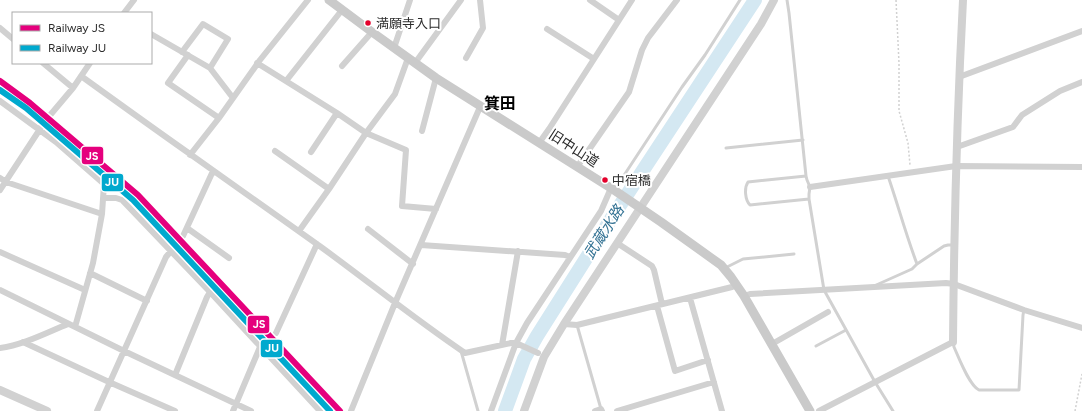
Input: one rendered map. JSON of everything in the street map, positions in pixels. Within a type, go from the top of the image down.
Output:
[{"type":"main road","name":"旧中山道","points":[[329,0],[340,5],[372,32],[436,78],[614,190],[725,268],[744,296],[810,411]]},
{"type":"street","points":[[125,12],[134,0]]},
{"type":"street","points":[[190,155],[219,118],[257,63],[308,0]]},
{"type":"street","points":[[394,48],[410,0]]},
{"type":"street","points":[[299,232],[366,133],[395,94],[411,60],[461,0]]},
{"type":"street","points":[[466,58],[483,28],[480,0]]},
{"type":"street","points":[[590,0],[619,20]]},
{"type":"street","points":[[539,142],[549,129],[632,0]]},
{"type":"street","points":[[577,167],[629,92],[642,50],[648,38],[677,0]]},
{"type":"street","points":[[524,411],[541,355],[564,324],[617,242],[638,206],[761,24],[774,0]]},
{"type":"street","points":[[819,411],[953,342],[956,166],[963,0]]},
{"type":"street","points":[[286,81],[340,5]]},
{"type":"street","points":[[182,52],[203,24],[228,39],[210,68]]},
{"type":"street","points":[[0,28],[12,38]]},
{"type":"street","points":[[547,29],[594,59]]},
{"type":"street","points":[[959,76],[1082,31]]},
{"type":"street","points":[[342,66],[372,32]]},
{"type":"street","points":[[152,35],[210,68],[233,98]]},
{"type":"street","points":[[188,55],[168,83],[219,118]]},
{"type":"street","points":[[257,63],[366,133],[406,150],[402,206],[436,209]]},
{"type":"street","points":[[44,64],[74,88]]},
{"type":"street","points":[[0,190],[40,129],[74,88],[89,64]]},
{"type":"street","points":[[81,76],[317,244],[395,303],[465,353],[502,345],[519,344],[541,355]]},
{"type":"street","points":[[422,131],[436,78]]},
{"type":"street","points":[[957,147],[1013,127],[1022,115],[1060,91],[1082,82]]},
{"type":"street","points":[[0,101],[40,129],[104,184],[102,214],[90,274],[74,327]]},
{"type":"street","points":[[352,411],[395,303],[480,107]]},
{"type":"street","points":[[312,152],[337,113]]},
{"type":"street","points":[[275,151],[329,189]]},
{"type":"street","points":[[810,187],[956,166],[1082,167]]},
{"type":"street","points":[[183,236],[214,171]]},
{"type":"street","points":[[0,178],[6,182],[102,214]]},
{"type":"street","points":[[491,411],[527,323],[614,190]]},
{"type":"street","points":[[103,198],[116,198],[122,200],[210,292],[320,411]]},
{"type":"street","points":[[187,228],[229,258]]},
{"type":"street","points":[[368,228],[412,264]]},
{"type":"street","points":[[617,242],[652,266],[654,270],[660,305],[675,370],[708,360]]},
{"type":"street","points":[[276,333],[317,244]]},
{"type":"street","points":[[421,245],[518,251],[565,255],[570,257]]},
{"type":"street","points":[[96,411],[166,257],[171,251]]},
{"type":"street","points":[[502,345],[518,251]]},
{"type":"street","points":[[0,252],[85,290]]},
{"type":"street","points":[[90,274],[147,300]]},
{"type":"street","points":[[744,296],[750,294],[946,283],[954,284],[1024,310],[1082,328]]},
{"type":"street","points":[[564,324],[577,325],[690,298],[737,285]]},
{"type":"street","points":[[0,290],[251,411]]},
{"type":"street","points":[[175,375],[210,292]]},
{"type":"street","points":[[690,298],[722,411]]},
{"type":"street","points":[[772,344],[828,312]]},
{"type":"street","points":[[0,348],[23,342],[68,324]]},
{"type":"street","points":[[23,342],[175,411]]},
{"type":"street","points":[[233,411],[260,347]]},
{"type":"street","points":[[617,411],[714,382]]},
{"type":"street","points":[[0,390],[47,411]]},
{"type":"lane","points":[[614,190],[705,55],[740,0]]},
{"type":"lane","points":[[787,0],[806,176],[810,187],[809,199],[824,290],[875,382],[893,411]]},
{"type":"lane","points":[[726,148],[803,140]]},
{"type":"lane","points":[[806,176],[748,182],[745,186],[747,202],[750,205],[809,199]]},
{"type":"lane","points":[[888,176],[917,264]]},
{"type":"lane","points":[[872,287],[912,269],[944,246],[954,245]]},
{"type":"lane","points":[[725,268],[743,259],[794,254]]},
{"type":"lane","points":[[953,342],[971,383],[975,388],[979,390],[1019,390],[1024,310]]},
{"type":"lane","points":[[577,325],[599,410]]},
{"type":"lane","points":[[816,346],[846,330]]},
{"type":"lane","points":[[461,350],[478,411]]},
{"type":"path","points":[[896,0],[899,63],[899,111],[908,143],[911,173]]},
{"type":"path","points":[[1075,411],[1082,374]]},
{"type":"waterway","name":"武蔵水路","points":[[505,411],[524,359],[537,336],[611,219],[755,0]]},
{"type":"rail line","name":"JS","points":[[0,81],[30,103],[138,195],[340,411]]},
{"type":"rail line","name":"JU","points":[[0,90],[26,108],[133,200],[330,411]]},
{"type":"place","name":"満願寺入口","points":[[368,23]]},
{"type":"place","name":"中宿橋","points":[[605,180]]},
{"type":"district","name":"箕田","points":[[500,103]]}]
